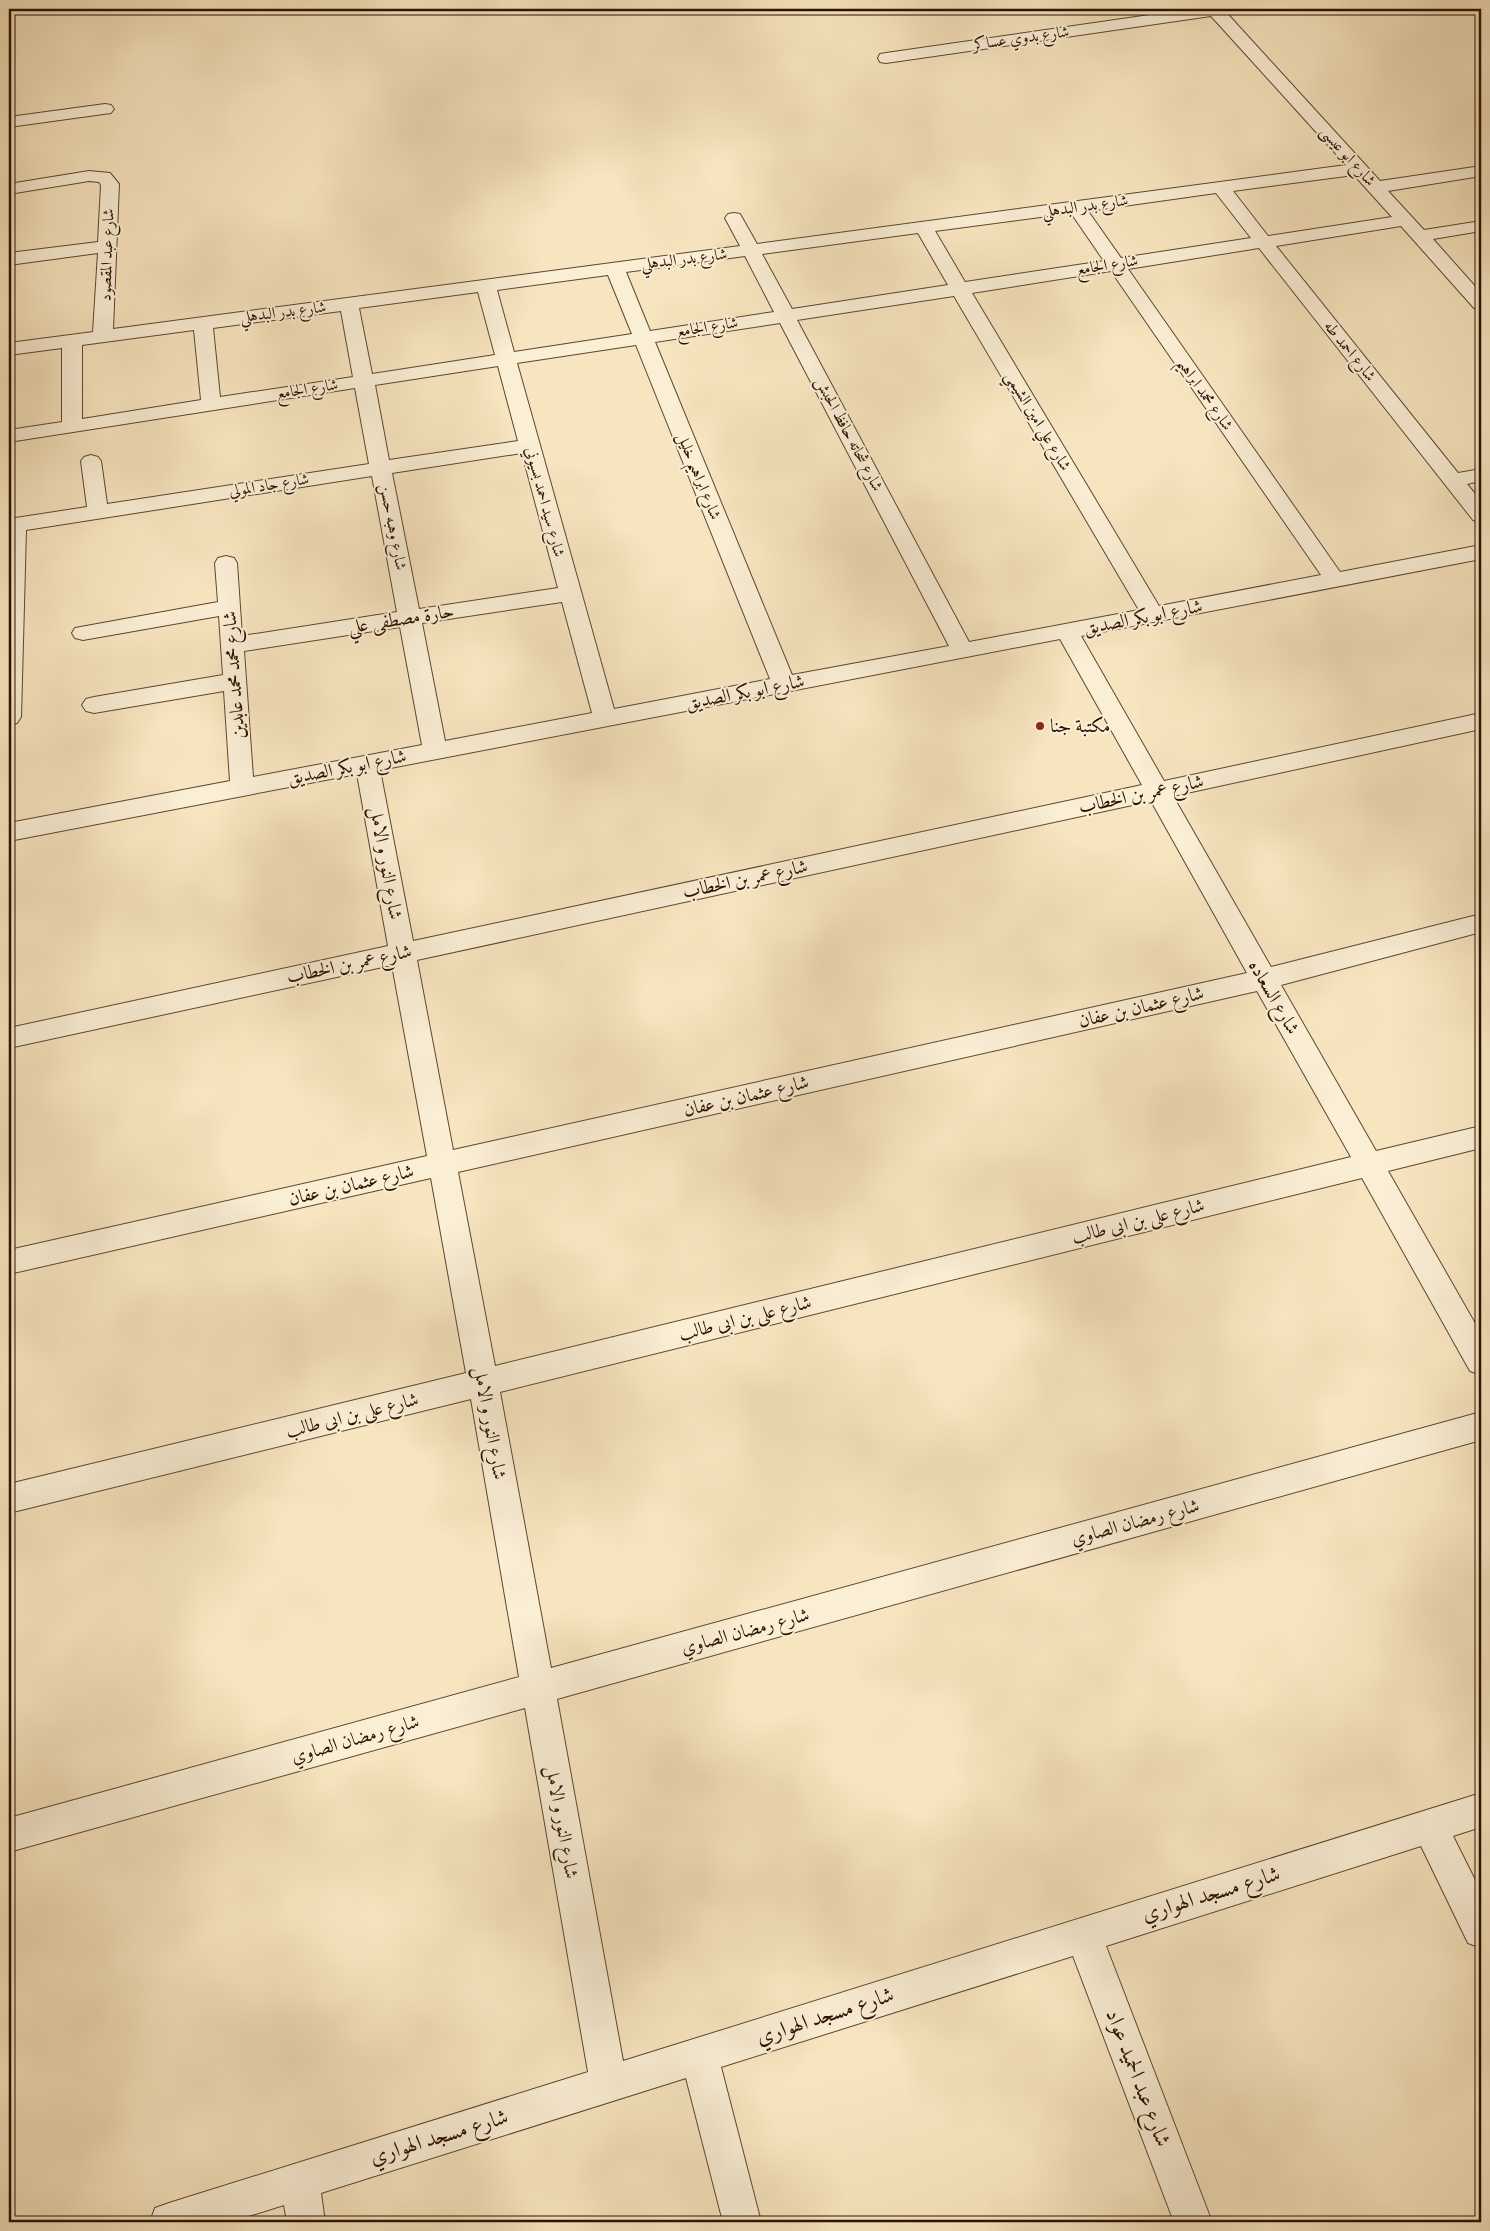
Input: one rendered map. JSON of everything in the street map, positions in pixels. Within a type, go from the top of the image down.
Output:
[{"type":"street","name":"شارع بدوي عساكر","points":[[886,58],[1215,10]]},
{"type":"street","name":"شارع ابو عيسى","points":[[1215,10],[1481,304]]},
{"type":"street","points":[[9,122],[105,109]]},
{"type":"street","name":"شارع بدر البدهلي","points":[[9,349],[1359,169]]},
{"type":"street","points":[[1376,187],[1481,171]]},
{"type":"street","name":"شارع عبد المقصود","points":[[9,189],[89,176],[104,177],[110,184],[103,336]]},
{"type":"street","name":"شارع احمد طه","points":[[1220,188],[1481,515]]},
{"type":"street","name":"شارع محمد ابراهيم","points":[[1076,207],[1335,580]]},
{"type":"street","name":"شارع شحاته حافظ الحبش","points":[[734,218],[963,651]]},
{"type":"street","name":"شارع الجامع","points":[[9,436],[1406,220]]},
{"type":"street","points":[[1420,236],[1481,226]]},
{"type":"street","name":"شارع علي امين الشيمي","points":[[923,227],[1153,615]]},
{"type":"street","points":[[9,259],[107,246]]},
{"type":"street","name":"شارع ابراهيم خليل","points":[[615,268],[784,685]]},
{"type":"street","name":"شارع سيد احمد بسيوني","points":[[486,286],[605,718]]},
{"type":"street","name":"شارع وهبه حسن","points":[[350,304],[436,751]]},
{"type":"street","points":[[203,323],[211,404]]},
{"type":"street","points":[[72,341],[72,426]]},
{"type":"street","name":"شارع جاد المولي","points":[[12,525],[530,445]]},
{"type":"street","points":[[91,461],[98,512]]},
{"type":"street","points":[[1454,480],[1481,475]]},
{"type":"street","points":[[9,717],[12,525]]},
{"type":"street","name":"شارع ابو بكر الصديق","points":[[9,832],[1481,552]]},
{"type":"street","name":"شارع محمد محمد عابدين","points":[[226,562],[242,787]]},
{"type":"street","name":"حارة مصطفى علي","points":[[232,645],[571,593]]},
{"type":"street","points":[[83,633],[230,607]]},
{"type":"street","name":"شارع السعاده","points":[[1067,631],[1481,1362]]},
{"type":"street","points":[[94,705],[235,681]]},
{"type":"street","name":"شارع عمر بن الخطاب","points":[[9,1038],[1481,721]]},
{"type":"street","name":"شارع النور و الامل","points":[[367,764],[610,2084]]},
{"type":"street","name":"شارع عثمان بن عفان","points":[[9,1262],[1264,979],[1481,924]]},
{"type":"street","name":"شارع على بن ابى طالب","points":[[9,1499],[1481,1137]]},
{"type":"street","name":"شارع رمضان الصاوي","points":[[9,1835],[1481,1426]]},
{"type":"street","name":"شارع مسجد الهواري","points":[[169,2222],[1481,1810]]},
{"type":"street","points":[[1430,1826],[1481,1930]]},
{"type":"street","name":"شارع عبد الحميد عواد","points":[[1083,1934],[1193,2222]]},
{"type":"street","points":[[699,2056],[742,2222]]},
{"type":"street","points":[[300,2181],[306,2222]]},
{"type":"place","name":"مكتبة جنا","points":[[1040,726]]}]
